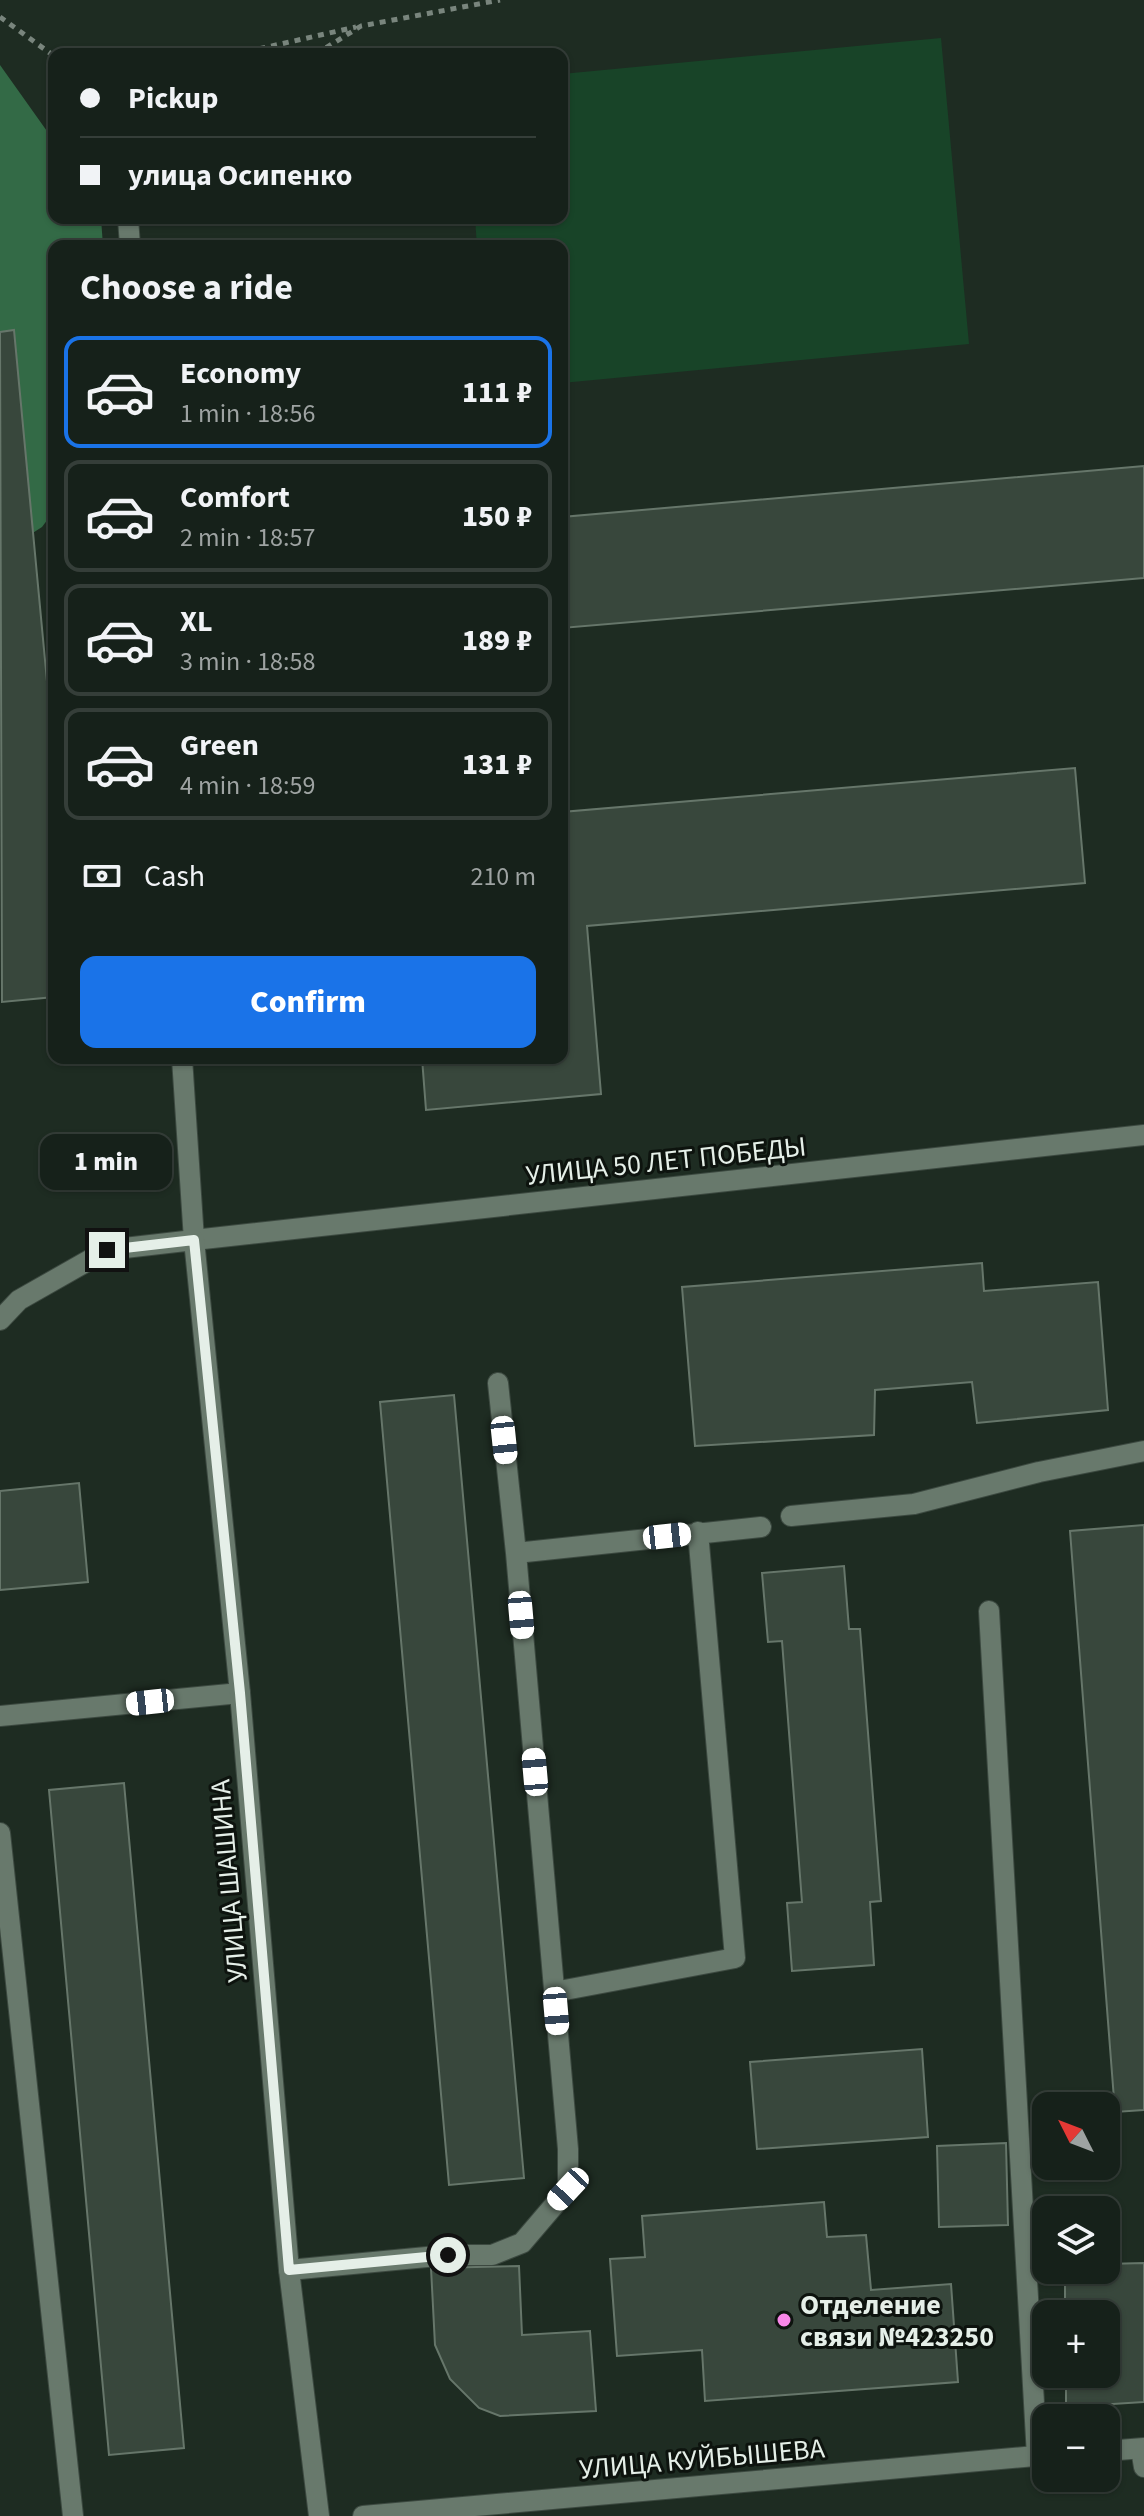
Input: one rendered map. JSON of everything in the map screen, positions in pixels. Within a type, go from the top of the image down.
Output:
[{"type":"street","name":"УЛИЦА ШАШИНА","points":[[182,1064],[194,1240],[240,1693],[289,2270],[319,2516]]},
{"type":"street","name":"УЛИЦА 50 ЛЕТ ПОБЕДЫ","points":[[0,1320],[19,1300],[107,1250],[1144,1135]]},
{"type":"street","points":[[289,2270],[448,2255],[492,2255],[522,2243],[568,2189],[568,2149],[516,1553],[498,1383]]},
{"type":"street","points":[[791,1516],[914,1504],[1039,1472],[1144,1451]]},
{"type":"street","points":[[516,1553],[761,1527]]},
{"type":"street","points":[[554,1992],[735,1958],[698,1532]]},
{"type":"street","points":[[989,1611],[1038,2404]]},
{"type":"street","points":[[0,1716],[240,1693]]},
{"type":"street","points":[[0,1833],[73,2516]]},
{"type":"street","points":[[1120,2453],[1143,2455]]},
{"type":"street","name":"УЛИЦА КУЙБЫШЕВА","points":[[363,2516],[1032,2457]]},
{"type":"path","points":[[263,48],[500,0]]},
{"type":"path","points":[[0,17],[48,52]]},
{"type":"path","points":[[326,48],[361,26]]},
{"type":"green space","points":[[941,38],[969,344],[568,382],[568,240],[477,240],[475,224],[568,224],[568,73]]},
{"type":"green space","points":[[0,65],[48,133],[48,224],[101,224],[103,240],[48,240],[48,519],[42,527],[0,554]]},
{"type":"building","points":[[14,330],[48,692],[48,998],[2,1002],[0,332]]},
{"type":"building","points":[[1144,466],[1144,578],[568,627],[568,516]]},
{"type":"building","points":[[1075,768],[1085,883],[587,926],[601,1094],[426,1110],[422,1064],[568,1064],[568,811]]},
{"type":"building","points":[[982,1263],[984,1291],[1098,1282],[1108,1410],[977,1423],[972,1382],[875,1390],[874,1435],[695,1446],[682,1287]]},
{"type":"building","points":[[454,1395],[524,2178],[449,2185],[380,1402]]},
{"type":"building","points":[[79,1483],[88,1582],[0,1590],[0,1491]]},
{"type":"building","points":[[1144,1525],[1144,2110],[1120,2112],[1120,2092],[1113,2092],[1070,1531]]},
{"type":"building","points":[[844,1566],[849,1629],[860,1629],[881,1901],[870,1902],[874,1965],[792,1971],[787,1903],[802,1902],[782,1641],[768,1642],[762,1573]]},
{"type":"building","points":[[124,1783],[184,2448],[109,2455],[49,1790]]},
{"type":"building","points":[[922,2049],[928,2137],[757,2149],[750,2062]]},
{"type":"building","points":[[1006,2143],[1008,2225],[939,2227],[937,2146]]},
{"type":"building","name":"Отделение связи №423250","points":[[824,2202],[827,2237],[866,2235],[871,2290],[951,2284],[958,2382],[705,2401],[702,2350],[617,2356],[610,2259],[645,2257],[642,2216]]},
{"type":"building","points":[[1144,2263],[1144,2402],[1066,2404],[1066,2388],[1120,2388],[1120,2300],[1065,2300],[1065,2284],[1120,2284],[1120,2264]]},
{"type":"building","points":[[519,2266],[522,2335],[590,2331],[596,2411],[500,2416],[479,2408],[450,2379],[435,2345],[431,2268]]},
{"type":"place","name":"Отделение связи №423250","points":[[784,2320]]},
{"type":"route","points":[[107,1250],[194,1240],[240,1693],[289,2270],[448,2255]]}]
